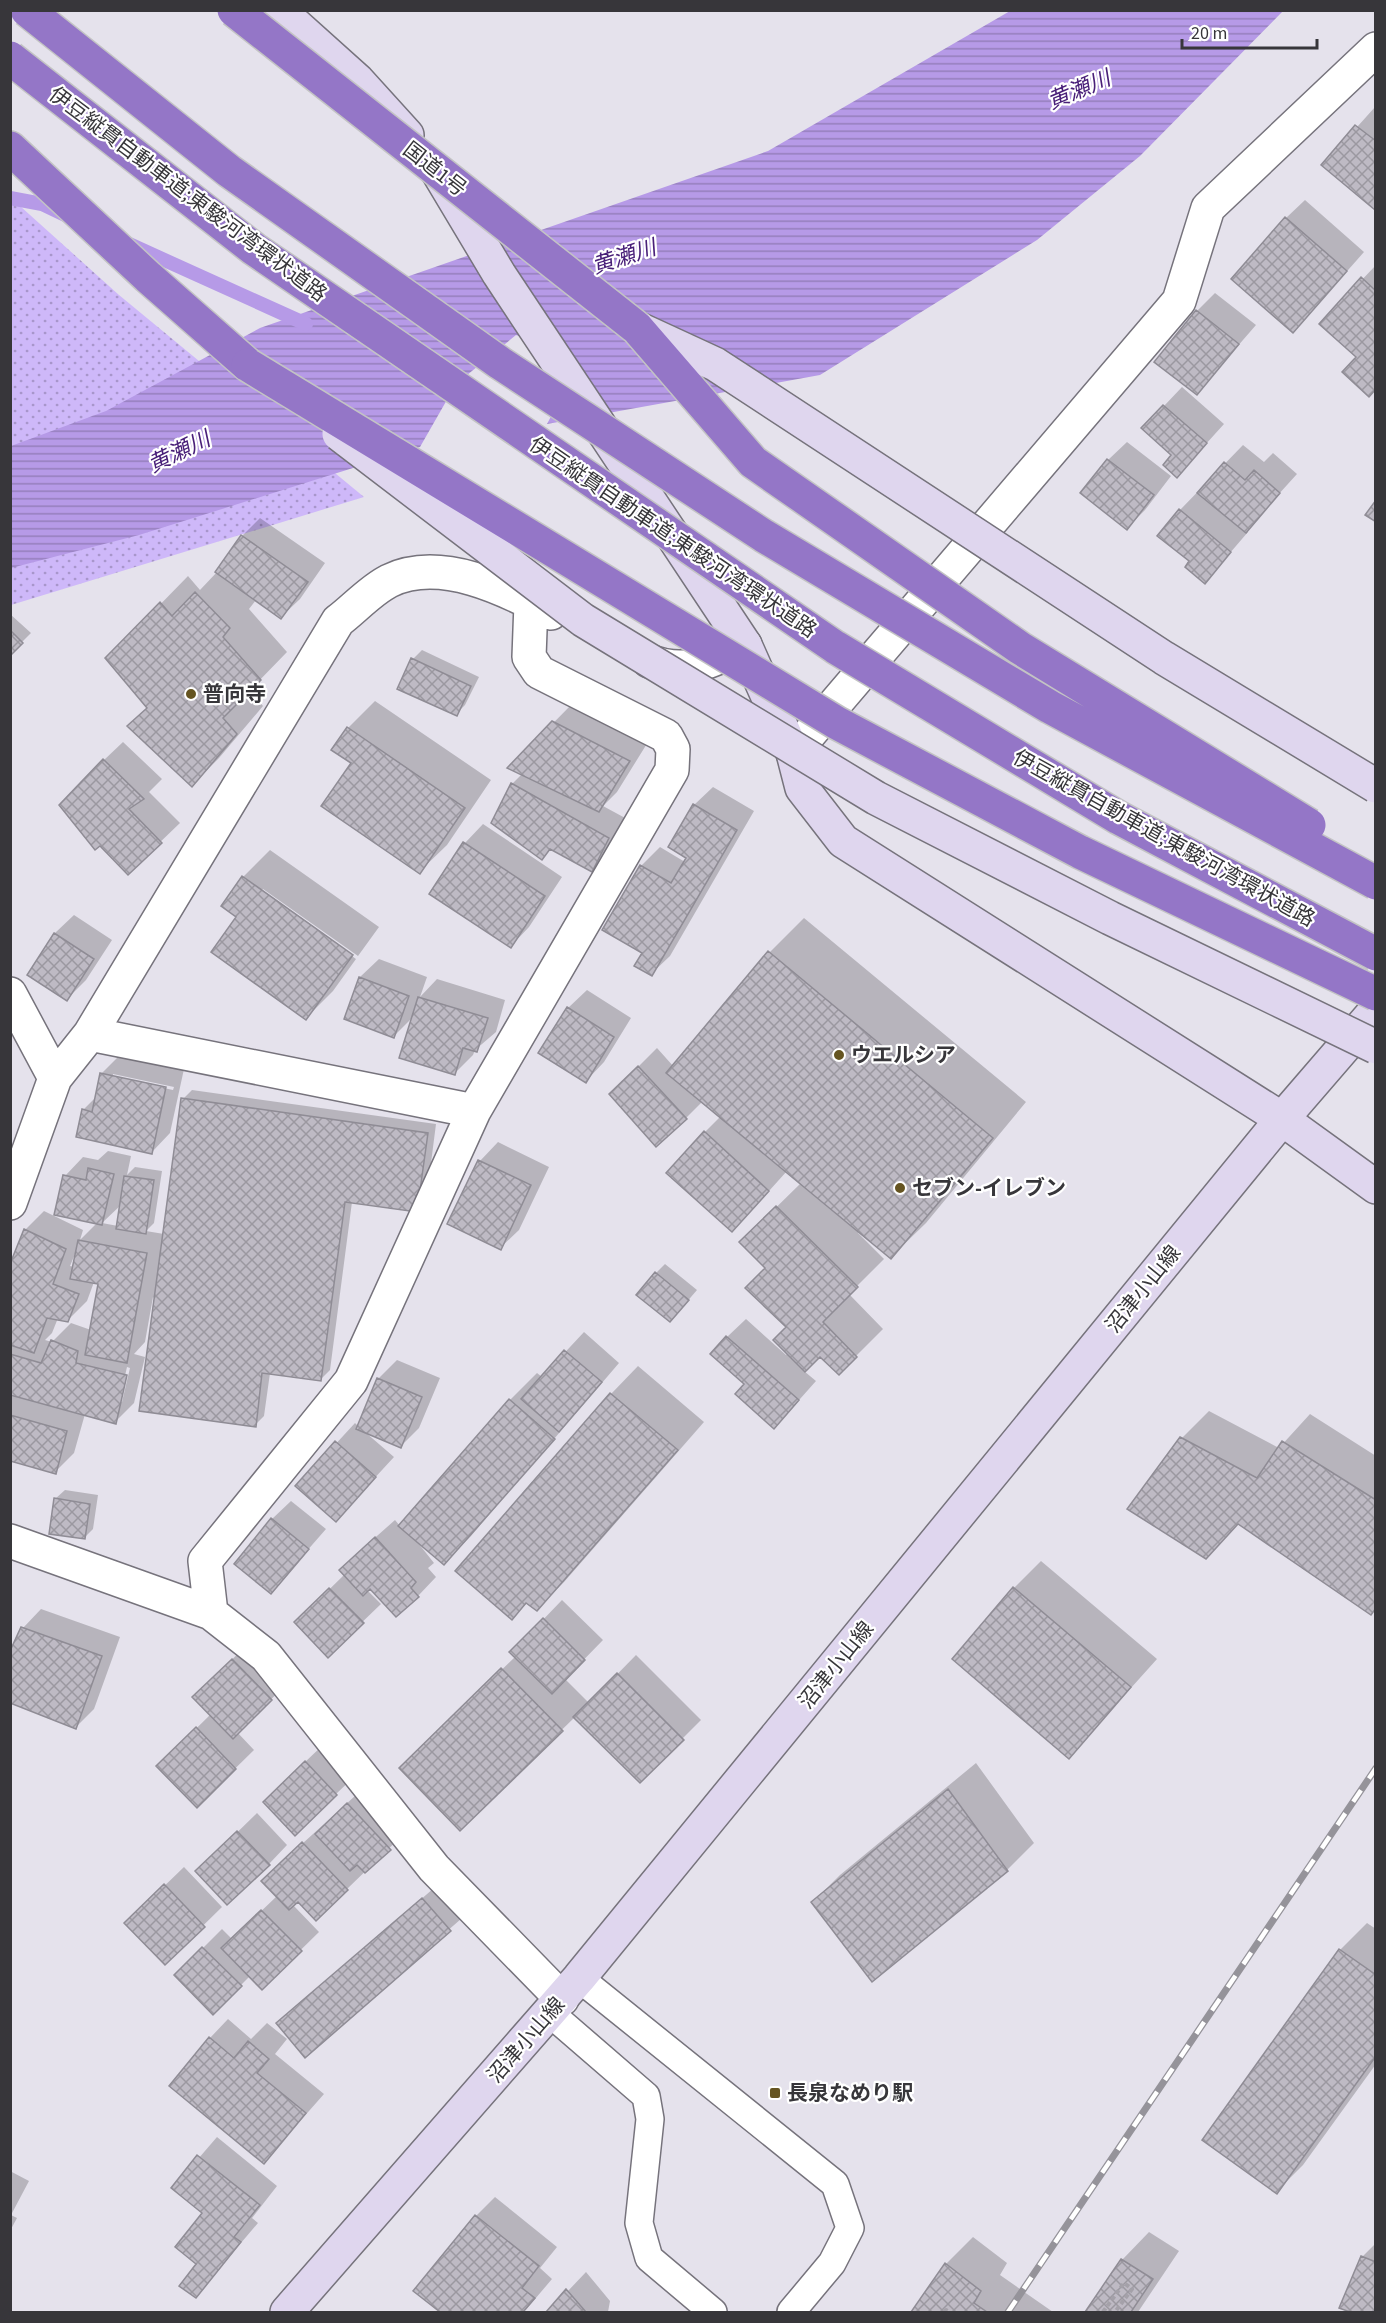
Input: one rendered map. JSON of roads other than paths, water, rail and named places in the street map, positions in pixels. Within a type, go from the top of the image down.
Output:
[{"type":"highway","name":"伊豆縦貫自動車道;東駿河湾環状道路","points":[[27,10],[229,171],[500,363],[764,536],[1050,707],[1376,884]]},
{"type":"highway","name":"国道1号","points":[[234,10],[637,328],[753,462],[1020,648],[1376,864]]},
{"type":"highway","name":"伊豆縦貫自動車道;東駿河湾環状道路","points":[[10,58],[254,249],[835,647],[1119,818],[1376,954]]},
{"type":"highway","points":[[10,148],[148,278],[248,365],[837,723],[1080,852],[1376,994]]},
{"type":"street","points":[[279,10],[358,81],[432,162],[499,274],[745,645],[793,753],[802,788],[843,842],[1282,1119],[1376,1187]]},
{"type":"street","points":[[793,753],[1179,301],[1208,208],[1376,49]]},
{"type":"street","points":[[637,328],[715,364],[1164,658],[1376,786]]},
{"type":"street","points":[[248,365],[583,620],[876,798],[1110,918],[1376,1047]]},
{"type":"street","points":[[10,1203],[55,1078],[90,1034],[338,621],[389,581],[432,570],[483,583],[531,603],[621,651],[665,667],[695,667],[745,645]]},
{"type":"street","points":[[211,1612],[205,1561],[351,1382],[474,1111],[672,770],[673,749],[666,736],[539,672],[529,657],[531,603]]},
{"type":"street","points":[[10,994],[55,1078]]},
{"type":"street","name":"沼津小山線","points":[[287,2313],[564,1997],[1282,1119],[1376,1010]]},
{"type":"street","points":[[90,1034],[474,1111]]},
{"type":"street","points":[[10,1541],[211,1612],[266,1656],[434,1868],[564,1997]]},
{"type":"lane","points":[[564,1997],[646,2096],[650,2119],[639,2223],[649,2258],[714,2313]]},
{"type":"lane","points":[[564,1997],[835,2184],[850,2228],[832,2263],[791,2313]]},
{"type":"water","name":"黄瀬川","points":[[1010,11],[1283,11],[1140,156],[1037,240],[820,375],[547,424],[569,382],[550,348],[516,335],[456,384],[420,447],[139,535],[11,568],[11,446],[106,411],[260,328],[768,151]]},
{"type":"waterway","points":[[10,198],[42,204],[65,215]]},
{"type":"waterway","points":[[129,244],[306,324]]},
{"type":"railway","points":[[1008,2312],[1376,1768]]},
{"type":"place","name":"普向寺","points":[[191,694]]},
{"type":"place","name":"ウエルシア","points":[[839,1055]]},
{"type":"place","name":"セブン-イレブン","points":[[900,1188]]},
{"type":"place","name":"長泉なめり駅","points":[[775,2093]]}]
